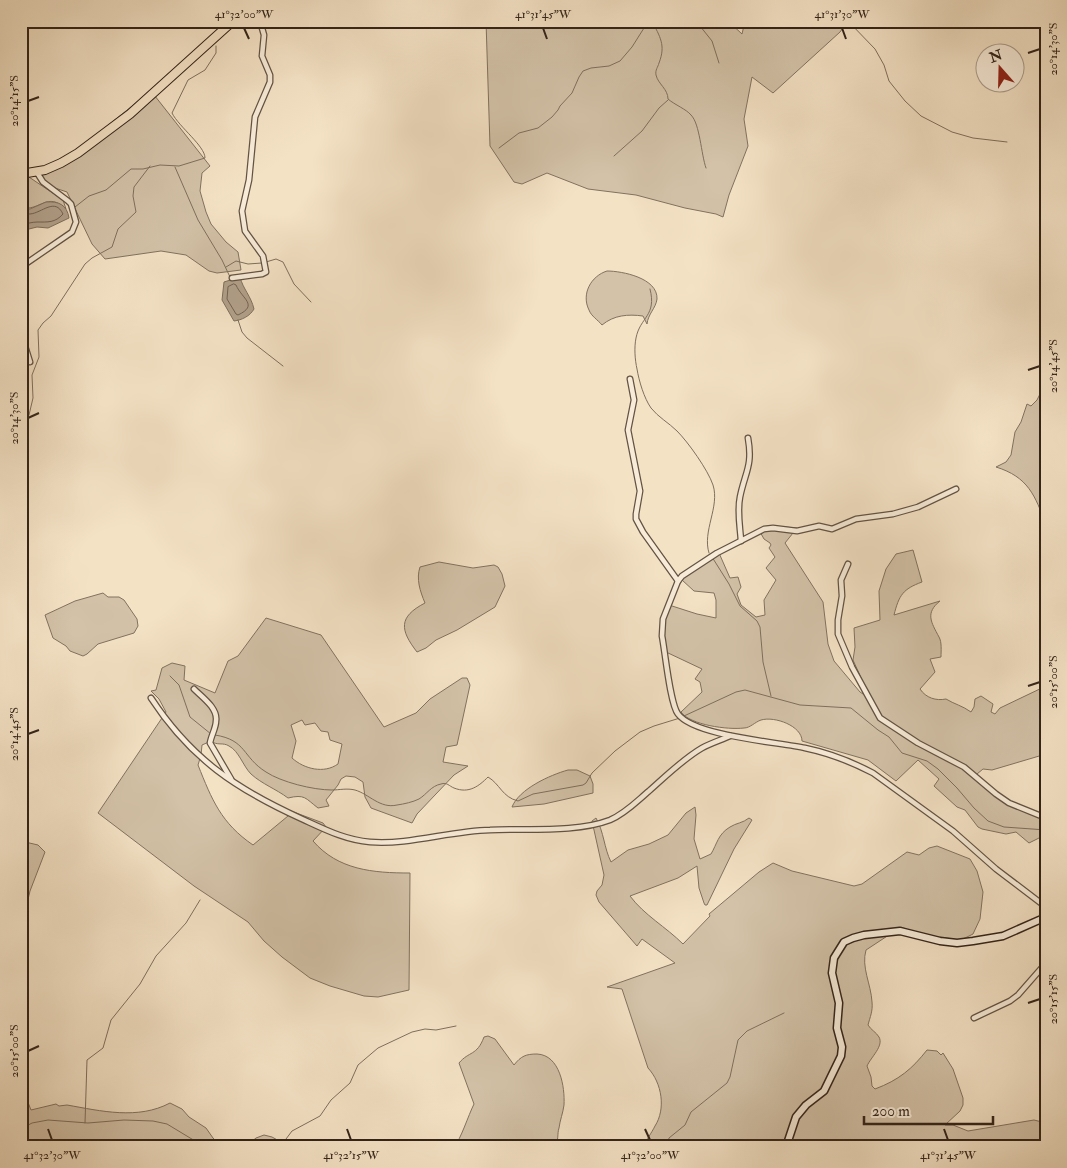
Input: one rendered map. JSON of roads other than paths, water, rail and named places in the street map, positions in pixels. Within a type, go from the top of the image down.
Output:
[{"type":"highway","points":[[21,174],[36,172],[61,163],[78,153],[130,114],[233,21]]},
{"type":"street","points":[[232,278],[266,272],[263,256],[245,231],[242,211],[249,180],[254,117],[270,82],[270,75],[262,56],[264,35],[260,21]]},
{"type":"street","points":[[21,267],[72,232],[76,222],[71,204],[43,182],[36,172]]},
{"type":"street","points":[[21,333],[30,362]]},
{"type":"street","points":[[630,379],[634,400],[628,430],[640,491],[636,519],[642,532],[678,580]]},
{"type":"street","points":[[741,541],[739,503],[750,464],[748,438]]},
{"type":"street","points":[[956,489],[918,507],[893,514],[856,519],[836,528],[819,526],[797,531],[773,528],[757,532],[686,572],[678,580],[662,626],[673,700],[679,716],[685,722],[730,736],[807,748],[859,766],[873,773],[954,832],[996,869],[1046,908]]},
{"type":"street","points":[[848,564],[841,580],[842,596],[838,634],[852,667],[880,718],[918,743],[955,761],[1009,804],[1046,818]]},
{"type":"street","points":[[194,689],[215,712],[216,720],[210,741],[211,746],[231,780]]},
{"type":"street","points":[[151,698],[174,730],[200,758],[231,780],[267,803],[325,830],[348,839],[369,842],[406,842],[467,831],[556,829],[594,824],[618,816],[626,811],[698,751],[730,736]]},
{"type":"street","points":[[786,1147],[796,1117],[806,1105],[824,1091],[841,1056],[842,1046],[837,1028],[839,1003],[832,972],[834,958],[844,942],[864,935],[900,931],[940,941],[957,943],[1003,936],[1046,917]]},
{"type":"street","points":[[974,1018],[1010,1001],[1018,995],[1046,964]]},
{"type":"street","points":[[123,1147],[153,1143],[166,1147]]},
{"type":"water","points":[[46,202],[55,202],[62,205],[69,218],[48,228],[21,229],[21,208],[30,209]]},
{"type":"water","points":[[240,277],[254,309],[246,317],[234,321],[222,300],[224,282]]},
{"type":"waterway","points":[[499,148],[519,133],[538,128],[552,117],[572,93],[583,71],[609,66],[620,61],[650,21]]},
{"type":"waterway","points":[[652,21],[662,46],[656,72],[657,78],[668,95],[668,99],[694,119],[706,168]]},
{"type":"waterway","points":[[696,21],[712,41],[719,63]]},
{"type":"waterway","points":[[848,21],[875,49],[884,65],[889,81],[905,101],[921,116],[952,132],[973,138],[1007,142]]},
{"type":"waterway","points":[[75,207],[89,196],[106,190],[131,169],[143,169],[160,165],[179,166],[205,158],[201,148],[172,113],[188,80],[205,70],[216,53],[216,46]]},
{"type":"waterway","points":[[614,156],[642,131],[659,108],[668,100]]},
{"type":"waterway","points":[[21,443],[25,422],[29,415],[33,398],[32,375],[39,357],[38,330],[51,316],[85,264],[112,247],[118,229],[136,212],[133,196],[134,187],[150,166]]},
{"type":"waterway","points":[[175,167],[198,220],[230,277]]},
{"type":"waterway","points":[[266,262],[276,259],[283,262],[294,284],[311,302]]},
{"type":"waterway","points":[[226,267],[236,261],[248,264],[262,263]]},
{"type":"waterway","points":[[650,289],[652,298],[650,311],[638,331],[635,342],[635,358],[640,384],[648,404],[687,442],[713,485],[715,493],[707,545],[709,553]]},
{"type":"waterway","points":[[238,320],[242,332],[247,338],[283,366]]},
{"type":"waterway","points":[[712,557],[740,606],[757,621],[760,627],[763,662],[771,696]]},
{"type":"waterway","points":[[170,676],[179,685],[190,717],[211,734]]},
{"type":"waterway","points":[[684,716],[736,692],[745,690],[800,705],[851,708],[889,737],[902,753],[927,761],[938,769],[988,821],[1004,827],[1046,830]]},
{"type":"waterway","points":[[215,735],[225,737],[239,745],[252,761],[272,776],[316,789],[355,790],[380,803],[391,806],[417,800],[434,786],[438,785],[446,784],[459,790],[469,790],[488,777],[508,797],[518,801],[533,794],[583,785],[592,773],[615,751],[640,732],[680,718]]},
{"type":"waterway","points":[[21,867],[25,874],[21,896]]},
{"type":"waterway","points":[[85,1123],[87,1060],[103,1048],[111,1020],[140,984],[156,956],[186,923],[200,900]]},
{"type":"waterway","points":[[667,1147],[669,1138],[685,1125],[691,1112],[727,1083],[738,1040],[747,1031],[784,1013]]},
{"type":"waterway","points":[[280,1147],[292,1131],[320,1116],[331,1100],[350,1083],[358,1065],[378,1048],[412,1032],[456,1026]]},
{"type":"waterway","points":[[21,1129],[32,1123],[48,1120],[88,1123],[124,1120],[153,1121],[167,1124],[205,1147]]}]
